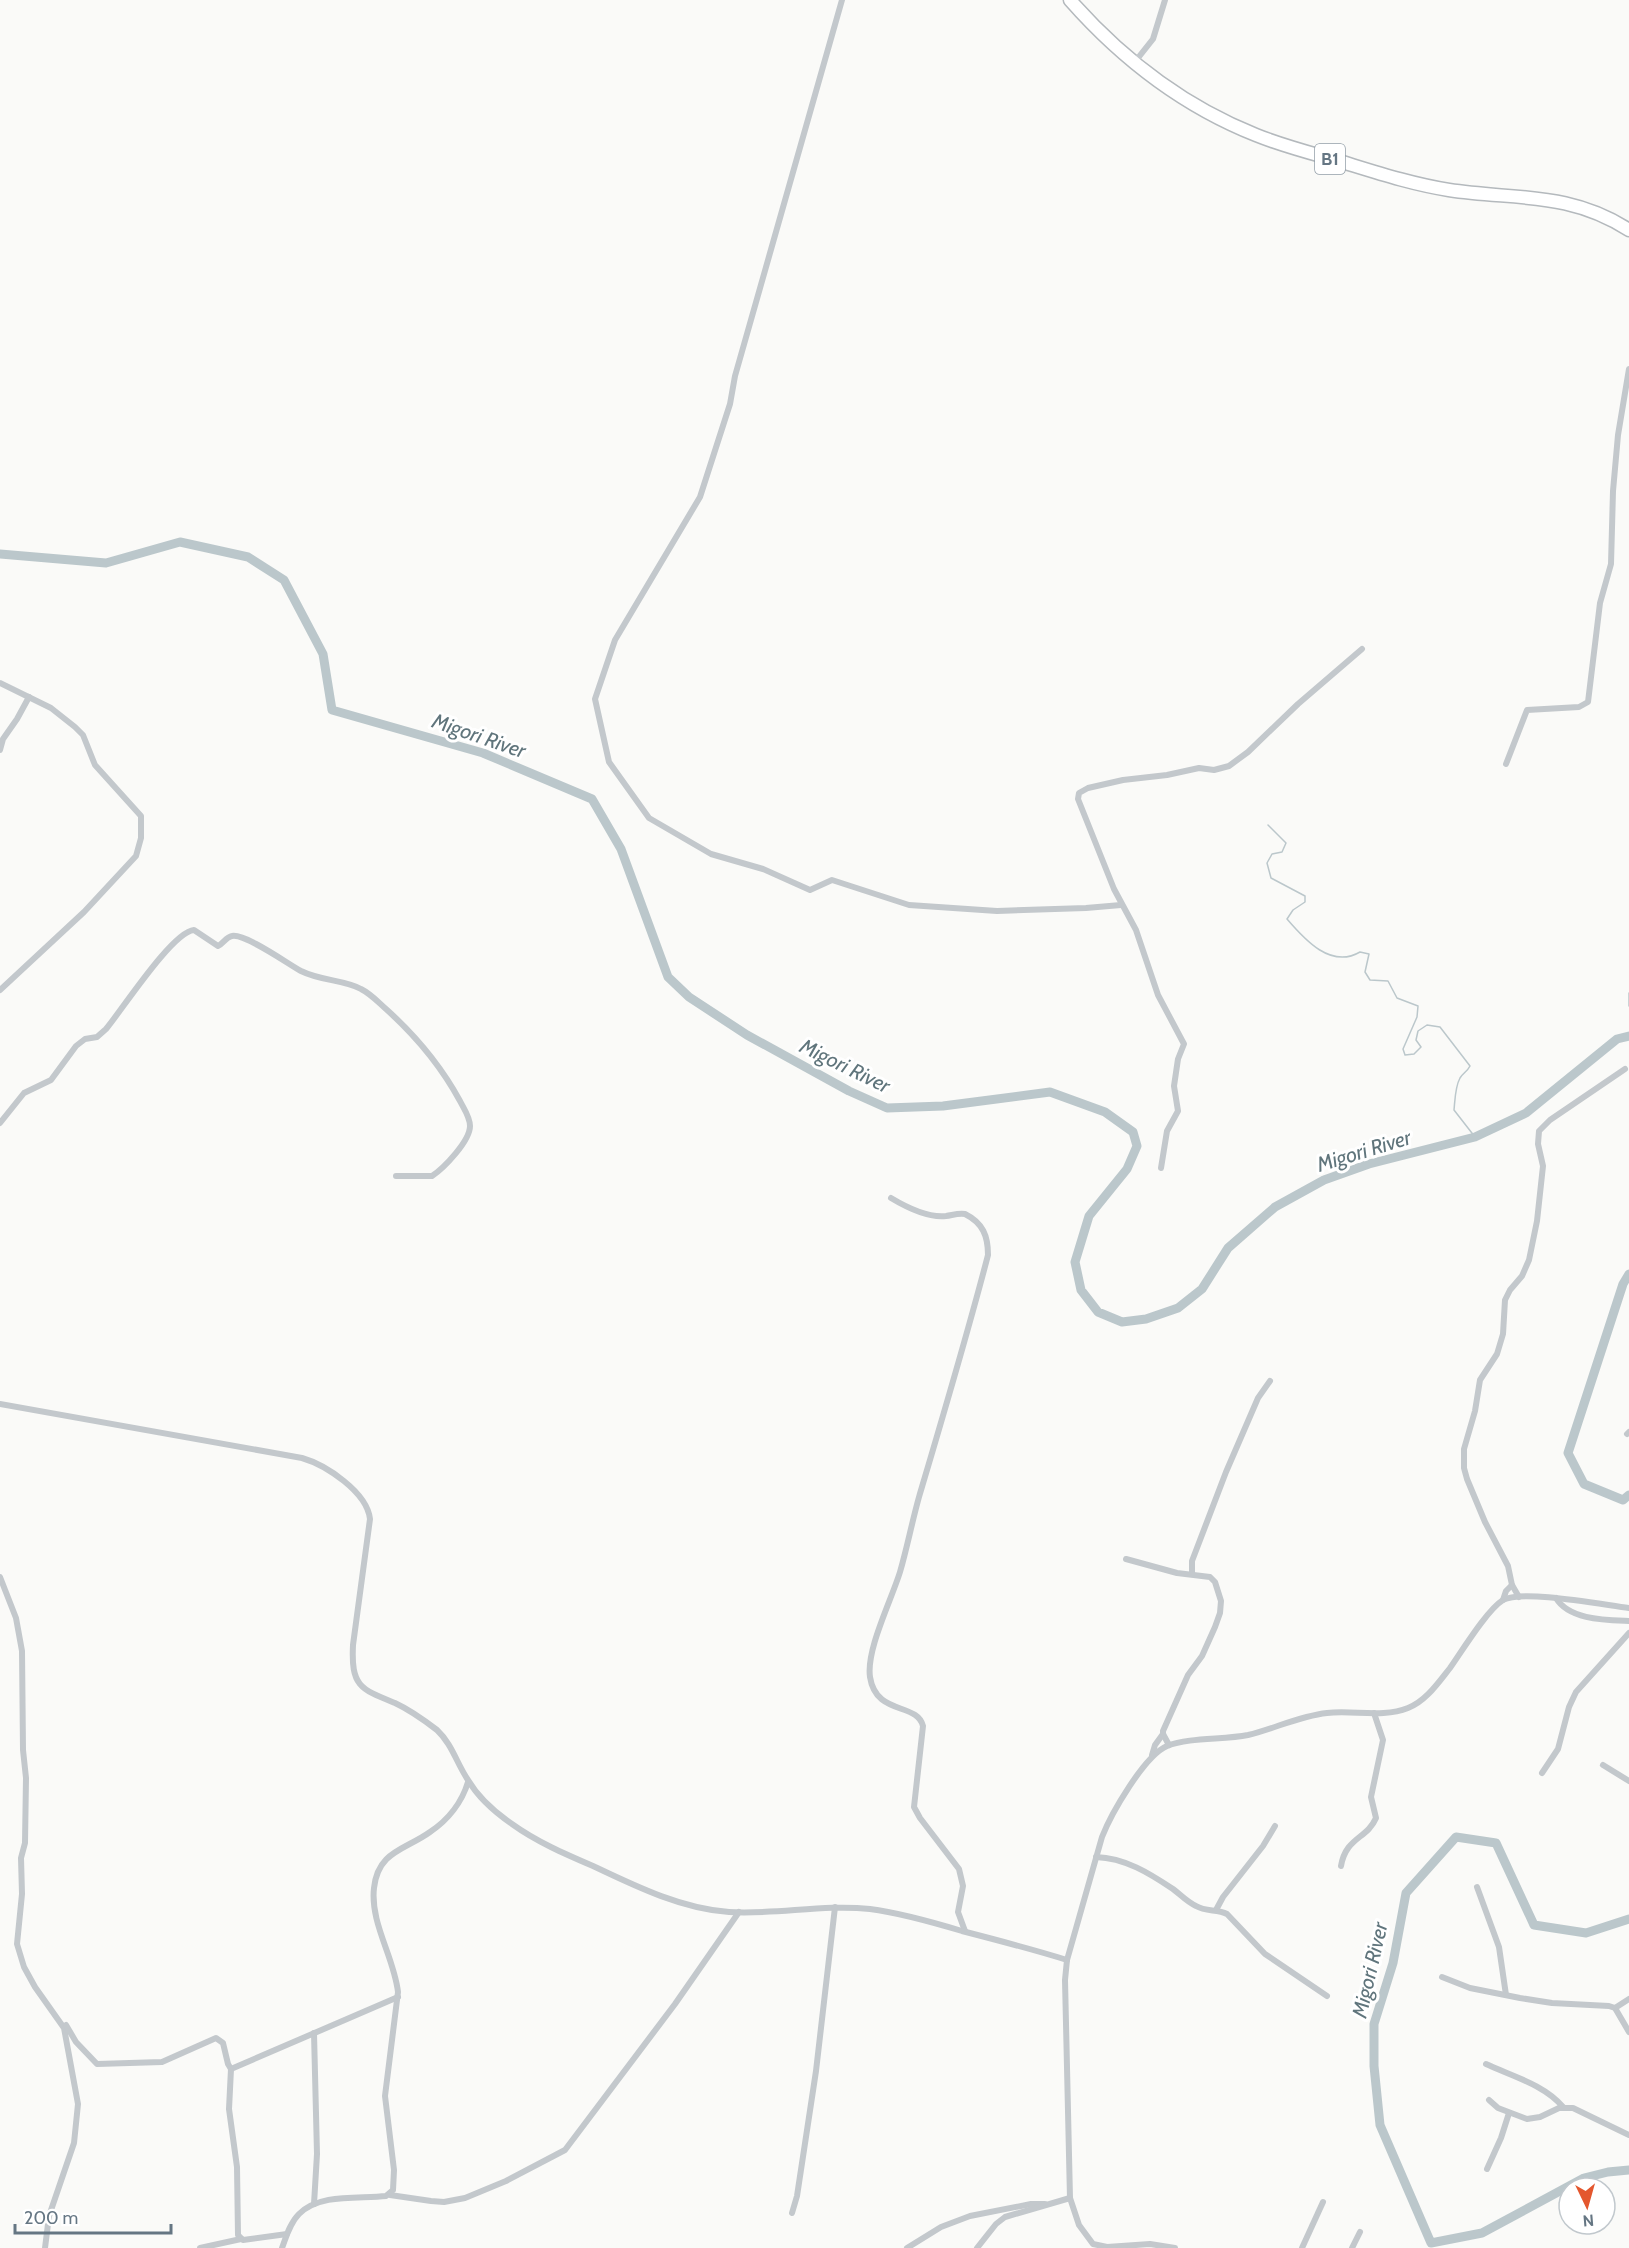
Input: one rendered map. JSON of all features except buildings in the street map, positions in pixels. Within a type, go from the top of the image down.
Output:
[{"type":"highway","name":"B1","points":[[1070,0],[1105,38],[1134,64],[1173,92],[1208,113],[1274,142],[1429,186],[1562,202],[1600,215],[1629,230]]},
{"type":"street","points":[[842,0],[735,376],[730,404],[700,497],[615,640],[595,699],[609,762],[649,818],[711,854],[763,869],[810,890],[832,880],[909,905],[997,911],[1121,905]]},
{"type":"street","points":[[1134,64],[1153,39],[1165,0]]},
{"type":"street","points":[[1506,764],[1527,710],[1579,707],[1588,702],[1600,603],[1611,564],[1613,491],[1618,435],[1629,369]]},
{"type":"street","points":[[1161,1168],[1167,1131],[1178,1111],[1174,1086],[1178,1059],[1184,1044],[1158,995],[1136,930],[1121,905],[1102,863],[1078,799],[1080,792],[1123,780],[1160,776],[1199,768],[1218,770],[1229,766],[1248,752],[1298,704],[1362,650]]},
{"type":"street","points":[[0,683],[51,708],[83,735],[95,765],[141,816],[142,830],[136,856],[84,912],[0,990]]},
{"type":"street","points":[[0,750],[3,739],[18,719],[29,697]]},
{"type":"street","points":[[0,1123],[24,1093],[51,1080],[82,1040],[98,1037],[159,959],[186,932],[194,930],[218,946],[230,936],[235,936],[264,948],[308,974],[359,987],[403,1025],[445,1073],[470,1120],[470,1131],[459,1149],[432,1176],[396,1176]]},
{"type":"street","points":[[1519,1597],[1512,1585],[1508,1566],[1485,1522],[1467,1479],[1464,1468],[1464,1449],[1475,1411],[1480,1380],[1497,1354],[1503,1334],[1505,1300],[1522,1276],[1529,1260],[1537,1221],[1543,1166],[1538,1144],[1539,1131],[1550,1120],[1625,1069]]},
{"type":"street","points":[[891,1198],[929,1214],[946,1216],[962,1213],[968,1215],[983,1228],[987,1241],[988,1255],[948,1405],[892,1597],[874,1647],[870,1667],[872,1687],[884,1702],[915,1714],[922,1721],[919,1778],[914,1807],[959,1869],[963,1886],[958,1912],[965,1931]]},
{"type":"street","points":[[1192,1574],[1192,1561],[1226,1472],[1258,1398],[1270,1381]]},
{"type":"street","points":[[0,1404],[216,1444],[289,1455],[313,1461],[342,1481],[360,1497],[369,1512],[369,1530],[353,1653],[356,1678],[369,1693],[407,1709],[440,1734],[449,1745],[468,1782],[513,1825],[534,1839],[629,1883],[712,1910],[739,1912],[856,1908],[896,1914],[965,1931],[1067,1960]]},
{"type":"street","points":[[1126,1559],[1169,1572],[1207,1576],[1214,1580],[1221,1601],[1220,1613],[1202,1656],[1188,1675],[1152,1755]]},
{"type":"street","points":[[0,1577],[16,1618],[22,1651],[25,1843],[21,1858],[22,1894],[17,1944],[24,1967],[35,1988],[66,2024],[80,2047],[97,2064],[162,2062],[216,2038],[223,2043],[231,2069],[229,2109],[237,2167],[238,2231],[241,2240]]},
{"type":"street","points":[[1175,2248],[1150,2244],[1091,2246],[1079,2225],[1070,2198],[1066,2058],[1067,1960],[1106,1826],[1141,1769],[1152,1755],[1169,1745],[1248,1735],[1315,1715],[1338,1712],[1399,1711],[1418,1704],[1488,1615],[1503,1600],[1506,1590],[1512,1585]]},
{"type":"street","points":[[1503,1600],[1519,1597],[1556,1598],[1629,1608]]},
{"type":"street","points":[[1556,1598],[1562,1607],[1573,1612],[1601,1619],[1629,1621]]},
{"type":"street","points":[[1542,1773],[1558,1749],[1569,1707],[1576,1692],[1629,1633]]},
{"type":"street","points":[[1341,1866],[1348,1846],[1371,1826],[1376,1818],[1371,1800],[1383,1740],[1374,1713]]},
{"type":"street","points":[[1163,1734],[1169,1745]]},
{"type":"street","points":[[1603,1765],[1629,1781]]},
{"type":"street","points":[[462,1800],[468,1782]]},
{"type":"street","points":[[390,2195],[393,2190],[394,2170],[387,2118],[386,2080],[398,1997],[396,1977],[375,1912],[374,1886],[383,1862],[391,1853],[431,1832],[462,1800],[478,1793]]},
{"type":"street","points":[[1216,1911],[1275,1826]]},
{"type":"street","points":[[1096,1857],[1110,1857],[1128,1863],[1172,1889],[1193,1905],[1222,1911],[1232,1917],[1264,1954],[1327,1996]]},
{"type":"street","points":[[1477,1887],[1499,1947],[1506,1995]]},
{"type":"street","points":[[792,2213],[797,2196],[816,2071],[835,1907]]},
{"type":"street","points":[[282,2248],[298,2214],[314,2204],[330,2200],[390,2195],[431,2201],[465,2198],[506,2181],[565,2150],[675,2004],[739,1912]]},
{"type":"street","points":[[1442,1977],[1470,1988],[1506,1995],[1615,2008],[1629,2032]]},
{"type":"street","points":[[231,2069],[398,1997]]},
{"type":"street","points":[[1615,2008],[1629,1999]]},
{"type":"street","points":[[45,2248],[49,2216],[71,2151],[78,2104],[66,2033],[57,2016]]},
{"type":"street","points":[[314,2033],[316,2154],[314,2204]]},
{"type":"street","points":[[1486,2064],[1556,2098],[1563,2108]]},
{"type":"street","points":[[1490,2100],[1495,2106],[1521,2118],[1536,2118],[1563,2108],[1573,2108],[1629,2135]]},
{"type":"street","points":[[1487,2169],[1509,2113]]},
{"type":"street","points":[[977,2248],[996,2224],[1005,2217],[1070,2198]]},
{"type":"street","points":[[1302,2248],[1323,2202]]},
{"type":"street","points":[[907,2248],[941,2227],[970,2216],[1031,2204],[1045,2204]]},
{"type":"street","points":[[1352,2248],[1360,2232]]},
{"type":"street","points":[[200,2248],[287,2234]]},
{"type":"waterway","name":"Migori River","points":[[0,554],[106,563],[180,542],[248,557],[284,580],[323,654],[332,710],[483,753],[592,799],[621,849],[668,977],[689,997],[747,1035],[849,1091],[887,1108],[943,1106],[1050,1092],[1105,1112],[1133,1132],[1137,1146],[1127,1169],[1089,1216],[1075,1262],[1081,1290],[1098,1312],[1122,1322],[1146,1319],[1178,1308],[1202,1289],[1228,1248],[1275,1207],[1324,1180],[1369,1164],[1475,1137],[1526,1113],[1617,1039],[1629,1036]]},
{"type":"waterway","points":[[1268,825],[1286,843],[1282,852],[1272,854],[1267,863],[1271,878],[1305,896],[1305,902],[1293,910],[1287,919],[1310,943],[1329,955],[1339,957],[1360,952],[1369,954],[1365,972],[1370,980],[1388,981],[1397,998],[1418,1006],[1417,1017],[1403,1049],[1405,1055],[1414,1054],[1421,1047],[1416,1040],[1418,1031],[1427,1025],[1440,1027],[1470,1066],[1458,1082],[1454,1110],[1475,1137]]},
{"type":"waterway","points":[[1629,993],[1629,1006]]},
{"type":"waterway","name":"Migori River","points":[[1629,1274],[1623,1284],[1568,1453],[1584,1484],[1623,1500],[1629,1495]]},
{"type":"waterway","name":"Migori River","points":[[1629,1919],[1586,1933],[1534,1925],[1496,1843],[1456,1837],[1406,1893],[1393,1963],[1374,2024],[1374,2066],[1380,2125],[1431,2243],[1482,2233],[1584,2178],[1629,2170]]}]
